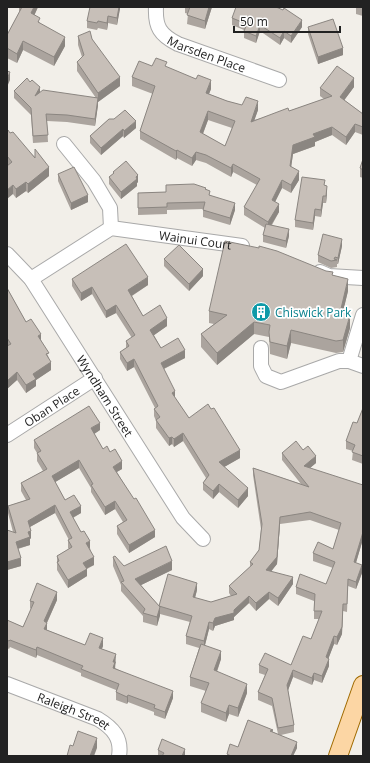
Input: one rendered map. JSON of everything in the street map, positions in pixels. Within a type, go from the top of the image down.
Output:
[{"type":"main road","points":[[338,756],[363,685]]},
{"type":"street","name":"Marsden Place","points":[[156,7],[155,18],[159,28],[166,38],[178,44],[279,80]]},
{"type":"street","points":[[31,279],[111,228],[110,208],[94,181],[64,144]]},
{"type":"street","name":"Wainui Court","points":[[111,228],[254,248]]},
{"type":"street","name":"Wyndham Street","points":[[7,254],[31,279],[183,518],[203,539]]},
{"type":"street","points":[[308,267],[329,276],[363,278]]},
{"type":"street","points":[[349,361],[363,315]]},
{"type":"street","points":[[261,348],[261,366],[266,376],[281,382],[339,361],[349,361],[363,366]]},
{"type":"street","name":"Oban Place","points":[[7,435],[95,378]]},
{"type":"street","name":"Raleigh Street","points":[[7,684],[98,719],[109,726],[118,741],[120,747],[119,756]]},
{"type":"building","points":[[22,7],[34,7],[31,13],[40,18],[38,22],[65,37],[54,57],[23,41],[17,54],[7,48],[7,35]]},
{"type":"building","points":[[90,7],[119,7],[117,18],[108,16],[107,23],[87,21]]},
{"type":"building","points":[[190,7],[209,7],[205,21],[187,15]]},
{"type":"building","points":[[236,7],[276,7],[283,10],[284,8],[302,20],[291,36],[284,31],[280,38],[260,25],[256,36],[244,31],[247,24],[232,18]]},
{"type":"building","points":[[333,19],[343,48],[318,57],[308,27]]},
{"type":"building","points":[[90,31],[92,39],[120,77],[98,93],[77,62],[84,55],[78,36]]},
{"type":"building","points":[[156,58],[167,62],[165,66],[196,79],[198,75],[211,80],[206,93],[227,101],[242,105],[246,97],[258,101],[251,122],[288,108],[289,111],[332,96],[320,88],[337,66],[354,78],[340,97],[363,114],[363,127],[355,124],[346,137],[332,127],[313,134],[315,137],[293,145],[290,166],[299,171],[291,185],[282,180],[272,200],[279,204],[268,222],[244,207],[260,179],[233,164],[231,168],[206,155],[196,152],[192,158],[140,131],[155,86],[132,77],[139,61],[152,66]],"holes":[[[208,111],[235,121],[225,146],[200,132]]]},
{"type":"building","points":[[7,71],[10,72],[7,79]]},
{"type":"building","points":[[27,78],[30,82],[32,80],[40,87],[35,96],[43,90],[98,98],[95,119],[46,114],[48,135],[33,136],[31,108],[14,91]]},
{"type":"building","points":[[125,110],[136,121],[124,131],[123,129],[101,148],[90,136],[109,119],[114,119]]},
{"type":"building","points":[[8,130],[10,133],[13,132],[35,158],[35,149],[49,167],[28,184],[26,182],[16,189],[13,185],[7,190],[7,166],[12,162],[7,156]]},
{"type":"building","points":[[363,159],[363,170],[360,168]]},
{"type":"building","points":[[126,161],[138,175],[136,177],[137,179],[121,192],[109,177]]},
{"type":"building","points":[[74,167],[88,195],[71,203],[58,174]]},
{"type":"building","points":[[302,177],[325,180],[324,185],[327,186],[326,196],[323,196],[321,210],[315,209],[313,223],[295,220]]},
{"type":"building","points":[[194,184],[206,188],[205,189],[210,191],[209,195],[235,203],[230,218],[203,210],[205,202],[167,203],[167,207],[138,208],[138,193],[166,192],[166,185]]},
{"type":"building","points":[[266,224],[289,229],[286,241],[263,235]]},
{"type":"building","points":[[323,234],[342,239],[338,258],[335,257],[334,259],[337,260],[331,261],[318,255]]},
{"type":"building","name":"Chiswick Park","points":[[225,241],[259,248],[259,246],[277,251],[326,271],[333,272],[332,275],[348,279],[340,313],[350,315],[343,340],[336,341],[291,330],[287,346],[270,342],[270,325],[254,322],[217,353],[201,334],[227,315],[209,311]]},
{"type":"building","points":[[126,244],[148,277],[128,290],[143,316],[160,305],[167,318],[150,330],[161,348],[178,338],[185,350],[161,363],[175,391],[172,393],[189,418],[208,404],[211,409],[214,408],[240,450],[219,462],[248,488],[238,500],[219,484],[213,491],[203,483],[209,475],[183,433],[174,439],[172,437],[169,438],[156,420],[160,417],[154,409],[158,406],[134,359],[127,363],[120,352],[129,346],[126,341],[135,335],[116,305],[106,311],[92,287],[81,293],[72,279]]},
{"type":"building","points":[[179,245],[203,269],[189,284],[164,259]]},
{"type":"building","points":[[7,288],[26,322],[31,319],[41,334],[38,336],[49,353],[46,354],[51,362],[33,374],[36,379],[26,385],[17,372],[7,381],[7,346],[11,344],[7,338]]},
{"type":"building","points":[[89,406],[100,423],[91,428],[103,449],[107,446],[110,452],[115,449],[122,461],[113,467],[134,499],[136,498],[155,530],[129,545],[117,526],[127,520],[115,501],[105,507],[91,485],[93,484],[79,460],[52,476],[65,500],[74,495],[81,506],[70,512],[81,532],[84,531],[90,541],[86,543],[94,557],[83,563],[87,569],[68,580],[57,562],[59,561],[57,556],[72,547],[68,540],[72,538],[55,505],[28,521],[31,531],[28,532],[30,537],[16,542],[21,558],[7,562],[7,530],[16,533],[8,506],[30,499],[21,483],[47,469],[37,453],[41,451],[34,440]]},
{"type":"building","points":[[363,408],[363,456],[352,452],[355,445],[346,441],[353,422],[357,423]]},
{"type":"building","points":[[296,441],[303,450],[308,446],[316,456],[304,466],[363,485],[363,532],[354,562],[362,565],[356,582],[348,579],[347,604],[343,604],[342,627],[337,637],[334,636],[326,657],[329,659],[322,676],[314,673],[312,678],[293,670],[287,685],[294,725],[278,728],[272,698],[258,692],[268,669],[259,665],[265,653],[291,665],[303,636],[311,639],[322,611],[314,611],[315,594],[296,587],[300,574],[326,584],[335,562],[313,553],[318,542],[333,549],[341,523],[310,512],[280,517],[277,557],[266,570],[293,577],[278,598],[269,592],[256,603],[249,596],[234,610],[234,613],[215,618],[213,623],[209,622],[204,641],[186,636],[192,616],[159,606],[168,574],[197,583],[193,597],[211,602],[237,594],[229,586],[253,564],[250,562],[259,550],[262,524],[253,468],[309,487],[282,453]]},
{"type":"building","points":[[166,546],[172,561],[135,579],[160,607],[157,617],[143,613],[145,609],[121,582],[124,581],[113,557],[115,556],[124,566]]},
{"type":"building","points":[[37,583],[57,592],[44,621],[47,623],[44,629],[85,645],[90,633],[103,638],[99,648],[116,654],[113,662],[115,662],[113,668],[173,691],[165,712],[154,708],[155,705],[128,695],[127,697],[116,692],[119,684],[81,669],[83,666],[37,647],[36,650],[7,640],[7,620],[23,627],[34,602],[30,601]]},
{"type":"building","points":[[201,644],[221,651],[214,670],[247,684],[238,708],[229,705],[226,713],[201,703],[209,683],[190,677]]},
{"type":"building","points":[[248,720],[297,742],[291,756],[231,756],[227,754],[230,744],[238,747]]},
{"type":"building","points":[[78,731],[97,738],[90,756],[67,756],[70,745],[73,746]]},
{"type":"building","points":[[162,739],[185,749],[182,756],[162,756],[164,753],[158,750]]},
{"type":"place","name":"Chiswick Park","points":[[261,312]]}]
